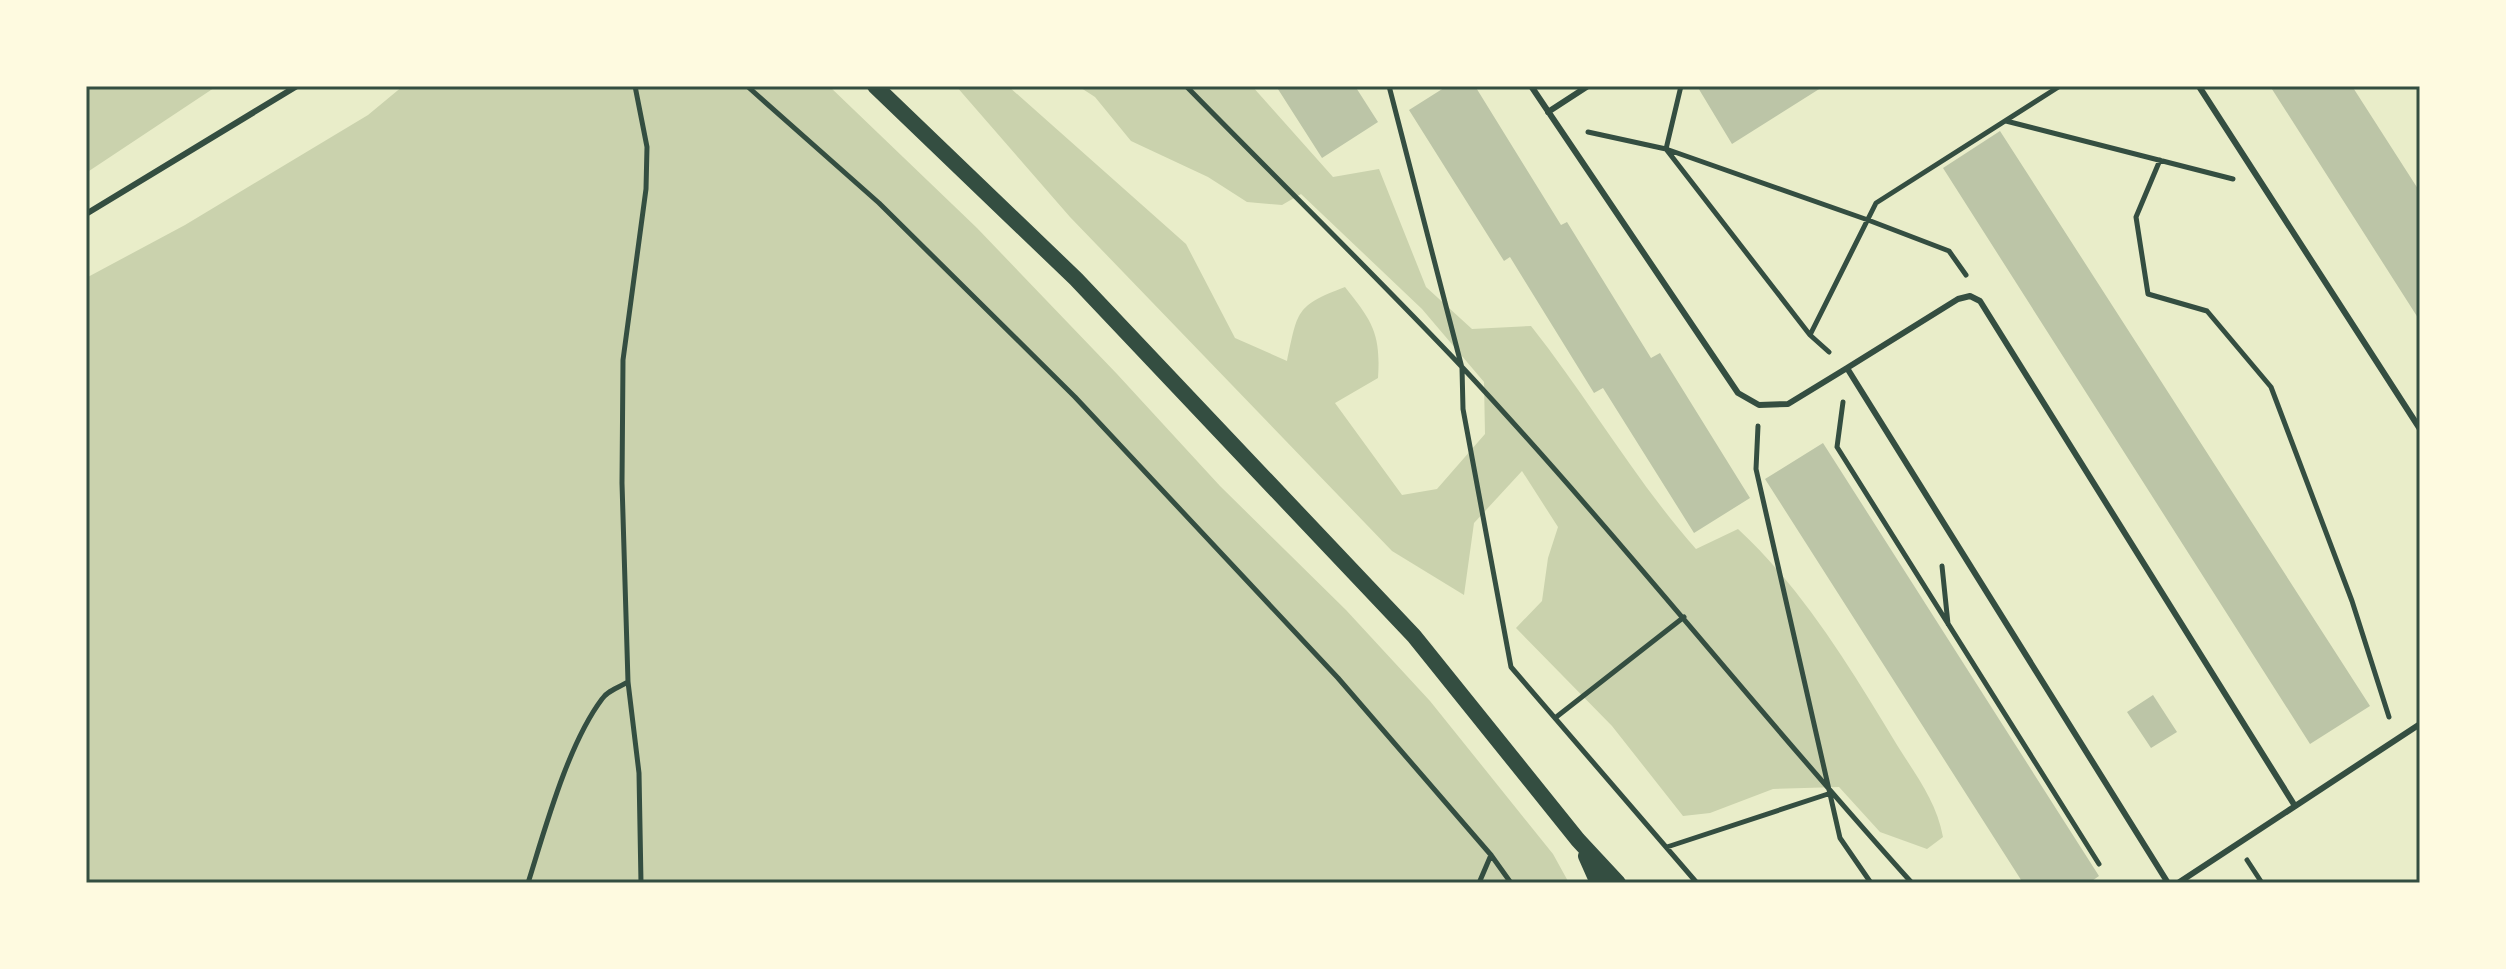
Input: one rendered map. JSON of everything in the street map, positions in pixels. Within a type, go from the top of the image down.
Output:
[{"type":"main road","points":[[875,86],[1076,279],[1414,636],[1578,840],[1618,883]]},
{"type":"main road","points":[[1578,840],[1598,883]]},
{"type":"lane","points":[[86,214],[297,86]]},
{"type":"lane","points":[[1531,86],[1738,393],[1759,405],[1788,404],[1958,299],[1970,296],[1980,301],[2295,806]]},
{"type":"lane","points":[[1548,112],[1588,86]]},
{"type":"lane","points":[[2200,88],[2420,429]]},
{"type":"lane","points":[[1847,368],[2168,883]]},
{"type":"lane","points":[[2178,883],[2420,724]]},
{"type":"path","points":[[635,86],[647,147],[646,189],[623,360],[622,483],[628,682],[639,773],[641,883]]},
{"type":"path","points":[[747,86],[879,203],[1075,397],[1338,678],[1491,855],[1511,883]]},
{"type":"path","points":[[1186,86],[1462,368],[1684,617],[1831,793],[1912,883]]},
{"type":"path","points":[[1389,86],[1462,368],[1463,409],[1511,667],[1697,883]]},
{"type":"path","points":[[1666,149],[1681,86]]},
{"type":"path","points":[[1810,335],[1876,203],[2060,86]]},
{"type":"path","points":[[2005,121],[2264,186]]},
{"type":"path","points":[[1557,126],[1666,149],[1949,251],[1967,276],[1970,296]]},
{"type":"path","points":[[1666,149],[1810,335],[1847,368],[1837,447],[2099,864]]},
{"type":"path","points":[[2160,160],[2136,217],[2148,294],[2207,311],[2271,387],[2352,601],[2397,739]]},
{"type":"path","points":[[1759,405],[1756,469],[1840,838],[1871,883]]},
{"type":"path","points":[[1555,718],[1684,617]]},
{"type":"path","points":[[528,883],[547,820],[582,733],[604,696],[628,682]]},
{"type":"path","points":[[1667,847],[1831,793]]},
{"type":"path","points":[[1479,883],[1491,855]]},
{"type":"green space","points":[[86,86],[217,86],[86,173]]},
{"type":"green space","points":[[403,86],[829,86],[977,228],[1220,486],[1346,610],[1430,701],[1553,854],[1569,883],[86,883],[86,278],[185,225],[368,115]]},
{"type":"green space","points":[[956,86],[1008,86],[1186,244],[1235,338],[1287,361],[1301,312],[1316,300],[1345,287],[1373,328],[1378,350],[1378,378],[1335,403],[1402,495],[1437,489],[1485,434],[1484,382],[1422,309],[1301,194],[1282,205],[1247,202],[1208,177],[1131,141],[1095,97],[1078,86],[1252,86],[1333,177],[1379,169],[1426,287],[1472,329],[1531,326],[1652,495],[1696,549],[1738,529],[1784,577],[1844,659],[1918,778],[1931,800],[1943,837],[1927,849],[1880,832],[1839,787],[1773,789],[1710,813],[1683,816],[1612,726],[1516,628],[1542,601],[1548,558],[1558,527],[1522,471],[1474,523],[1464,595],[1392,551],[1070,217]]},
{"type":"building","points":[[1276,86],[1355,86],[1378,122],[1322,158]]},
{"type":"building","points":[[1447,86],[1475,86],[1561,225],[1567,222],[1651,358],[1660,353],[1750,498],[1694,533],[1603,388],[1594,393],[1510,257],[1504,261],[1409,110]]},
{"type":"building","points":[[1697,86],[1824,86],[1732,144]]},
{"type":"building","points":[[2270,86],[2352,86],[2420,192],[2420,321]]},
{"type":"building","points":[[2000,131],[2370,706],[2310,744],[1943,168]]},
{"type":"building","points":[[1823,443],[2099,876],[2089,883],[2023,883],[1765,479]]},
{"type":"building","points":[[2153,695],[2177,732],[2151,748],[2127,712]]}]
